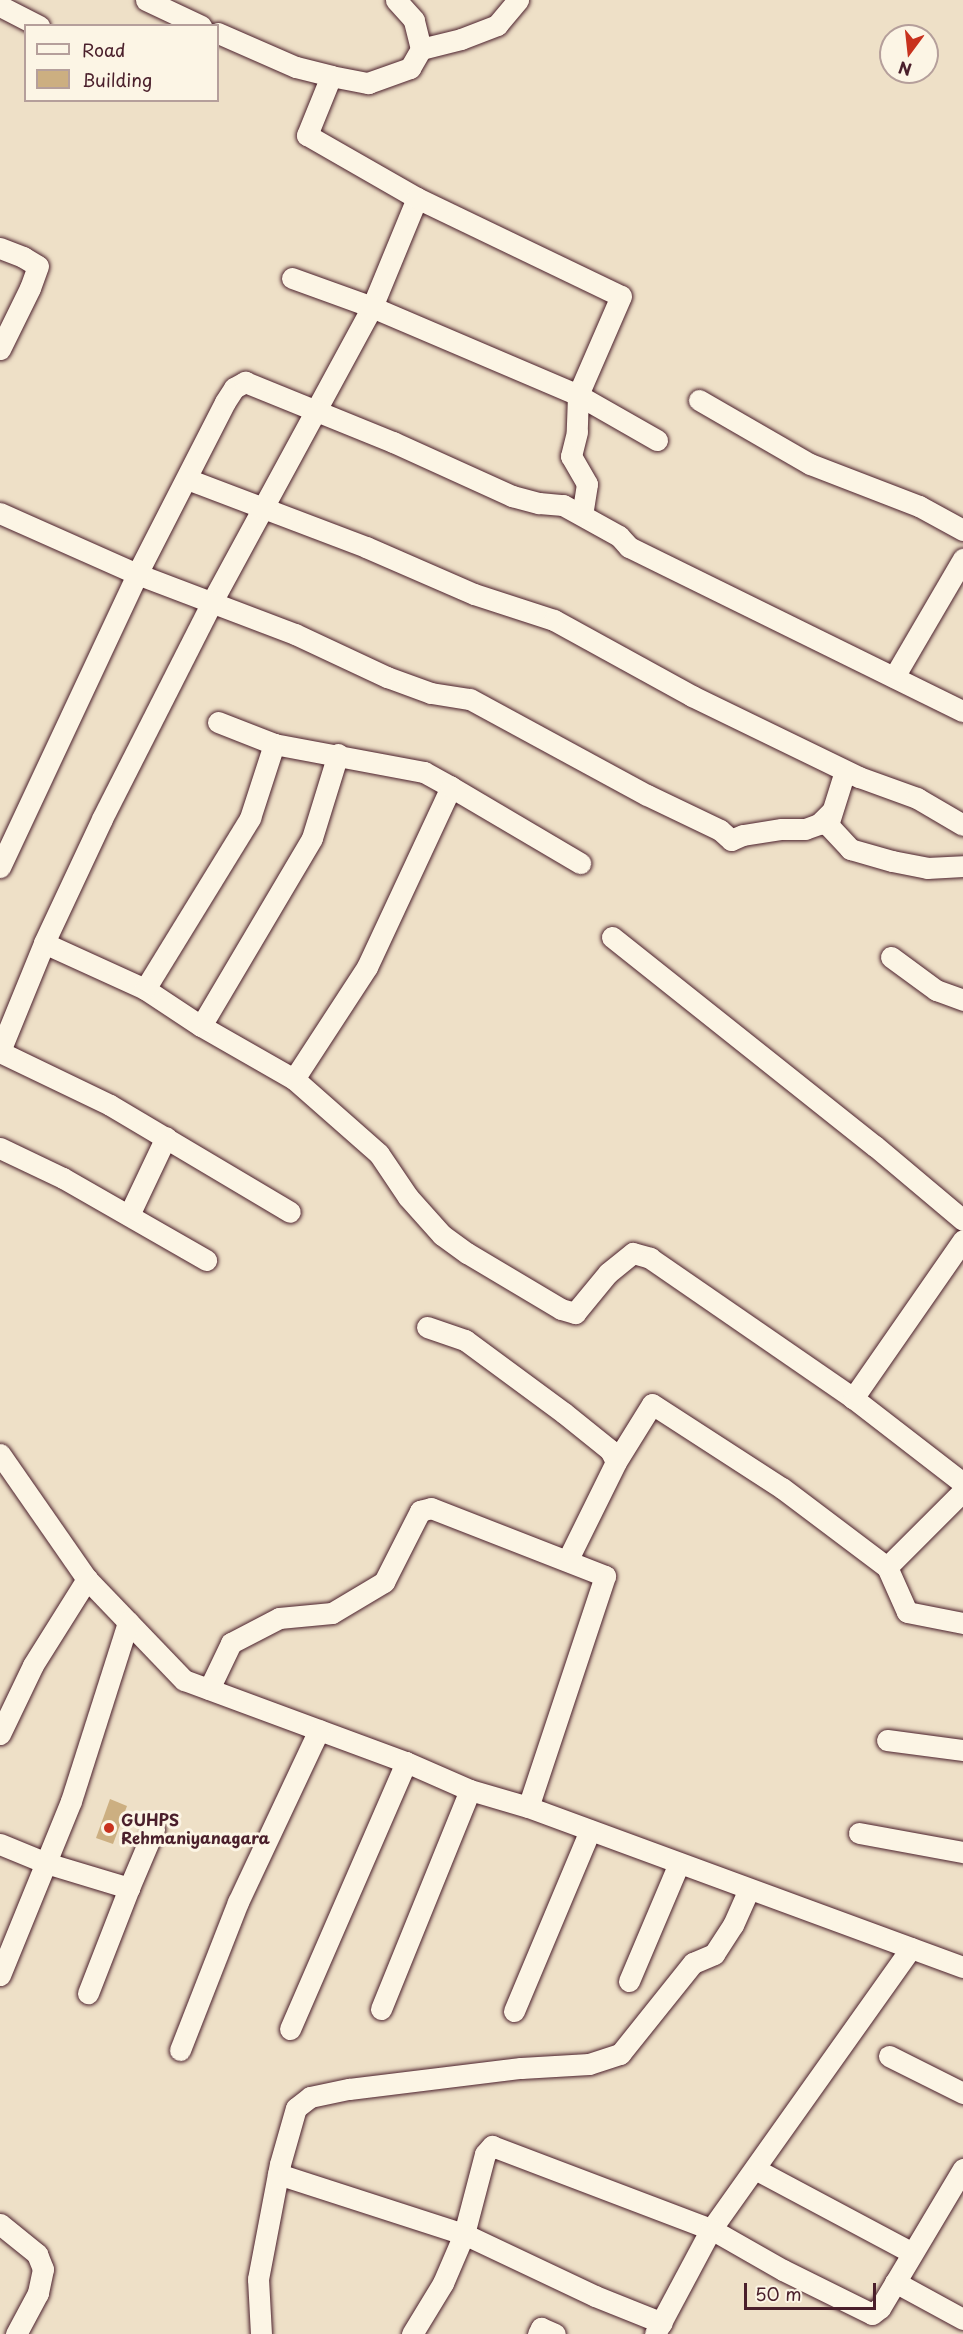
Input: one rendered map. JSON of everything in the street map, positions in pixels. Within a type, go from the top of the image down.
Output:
[{"type":"street","points":[[146,0],[197,24]]},
{"type":"street","points":[[219,33],[296,66],[331,76],[368,82],[410,68],[421,49],[414,20],[396,0]]},
{"type":"street","points":[[421,49],[461,39],[497,25],[518,0]]},
{"type":"street","points":[[0,6],[35,24]]},
{"type":"street","points":[[331,76],[307,135],[417,198],[621,296],[578,395],[577,432],[571,456],[587,484],[582,514]]},
{"type":"street","points":[[290,1212],[166,1137],[70,1084],[0,1052],[44,943],[102,819],[212,602],[372,307],[417,198]]},
{"type":"street","points":[[0,248],[38,266],[30,288],[0,349]]},
{"type":"street","points":[[292,278],[372,307],[578,395],[657,440]]},
{"type":"street","points":[[0,867],[8,835],[137,574],[225,402],[234,388],[245,382],[316,410],[512,496],[539,503],[563,505],[619,536],[629,547],[963,711]]},
{"type":"street","points":[[699,400],[810,464],[919,506],[963,530]]},
{"type":"street","points":[[187,479],[366,547],[474,594],[554,620],[692,696],[845,771],[917,798],[963,825]]},
{"type":"street","points":[[0,513],[137,574],[212,602],[431,693],[470,699],[647,795],[720,830],[731,840],[743,835],[782,829],[805,829],[819,824],[831,813]]},
{"type":"street","points":[[894,677],[963,559]]},
{"type":"street","points":[[218,722],[274,744],[338,754],[424,772],[580,863]]},
{"type":"street","points":[[145,989],[249,818],[274,744]]},
{"type":"street","points":[[201,1026],[312,837],[338,754]]},
{"type":"street","points":[[845,771],[828,825],[850,849],[927,868],[963,867]]},
{"type":"street","points":[[294,1079],[367,967],[451,787]]},
{"type":"street","points":[[612,937],[875,1146],[958,1208]]},
{"type":"street","points":[[44,943],[145,989],[201,1026],[294,1079],[379,1154],[408,1197],[442,1235],[561,1309],[575,1313],[608,1273],[633,1253],[650,1258],[853,1398],[963,1483]]},
{"type":"street","points":[[891,957],[936,990],[963,1000]]},
{"type":"street","points":[[129,1215],[166,1137]]},
{"type":"street","points":[[0,1148],[129,1215],[206,1260]]},
{"type":"street","points":[[853,1398],[963,1240]]},
{"type":"street","points":[[427,1327],[465,1340],[610,1450],[616,1462]]},
{"type":"street","points":[[567,1561],[616,1462],[652,1404],[782,1488],[887,1567],[907,1612],[963,1623]]},
{"type":"street","points":[[0,1454],[87,1579],[184,1680],[406,1762],[470,1790],[528,1807],[963,1967]]},
{"type":"street","points":[[887,1567],[963,1491]]},
{"type":"street","points":[[209,1689],[231,1643],[279,1618],[332,1613],[384,1582],[420,1511],[431,1508],[605,1576],[528,1807]]},
{"type":"street","points":[[0,1734],[33,1665],[87,1579]]},
{"type":"street","points":[[0,1975],[72,1801],[128,1622]]},
{"type":"street","points":[[180,2050],[238,1902],[319,1730]]},
{"type":"street","points":[[887,1740],[963,1750]]},
{"type":"street","points":[[290,2029],[406,1762]]},
{"type":"street","points":[[381,2009],[470,1790]]},
{"type":"street","points":[[88,1994],[154,1829]]},
{"type":"street","points":[[514,2011],[590,1830]]},
{"type":"street","points":[[859,1833],[963,1852]]},
{"type":"street","points":[[0,1844],[46,1863],[129,1888]]},
{"type":"street","points":[[629,1981],[679,1863]]},
{"type":"street","points":[[261,2334],[258,2279],[278,2174],[289,2125],[296,2108],[310,2097],[349,2089],[521,2068],[589,2064],[620,2054],[693,1963],[714,1954],[733,1925],[749,1888]]},
{"type":"street","points":[[278,2174],[464,2234],[659,2329],[711,2229],[911,1948]]},
{"type":"street","points":[[889,2056],[963,2093]]},
{"type":"street","points":[[412,2334],[443,2283],[464,2234],[484,2154],[492,2146],[711,2229],[783,2270],[872,2314],[880,2308],[912,2253],[956,2198],[963,2169]]},
{"type":"street","points":[[755,2169],[912,2253]]},
{"type":"street","points":[[0,2224],[37,2254],[43,2269],[38,2293],[16,2334]]},
{"type":"street","points":[[895,2282],[963,2319]]},
{"type":"street","points":[[538,2334],[542,2328],[555,2334]]},
{"type":"building","name":"GUHPS Rehmaniyanagara","points":[[110,1799],[127,1806],[113,1844],[96,1838]]},
{"type":"place","name":"GUHPS Rehmaniyanagara","points":[[109,1828]]}]
